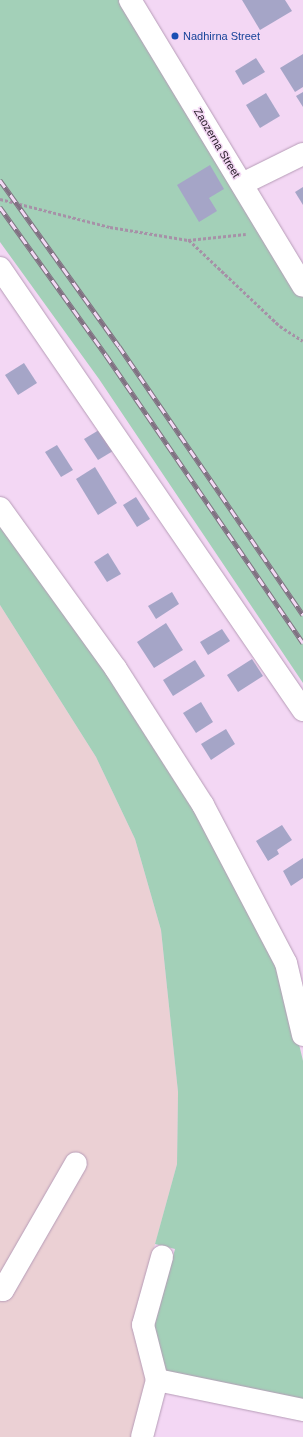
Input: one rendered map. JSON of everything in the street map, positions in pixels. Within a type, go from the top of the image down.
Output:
[{"type":"street","name":"Zaozerna Street","points":[[130,0],[303,286]]},
{"type":"street","points":[[242,184],[303,154]]},
{"type":"street","points":[[0,268],[303,710]]},
{"type":"street","points":[[0,508],[116,669],[203,805],[286,963],[303,1035]]},
{"type":"street","points":[[0,1289],[3,1290],[76,1163]]},
{"type":"street","points":[[142,1437],[157,1380],[143,1326],[162,1257]]},
{"type":"street","points":[[157,1380],[303,1410]]},
{"type":"path","points":[[0,199],[110,227],[188,240],[270,231]]},
{"type":"path","points":[[188,240],[280,326],[303,341]]},
{"type":"shaded area","points":[[0,605],[96,757],[135,839],[161,930],[178,1092],[177,1164],[133,1325],[147,1379],[131,1437],[0,1437]]},
{"type":"green space","points":[[0,0],[130,0],[303,286],[303,683],[99,379],[0,242]]},
{"type":"green space","points":[[0,517],[199,808],[280,964],[303,1061],[303,1402],[166,1373],[154,1327],[175,1249],[155,1244],[177,1164],[178,1092],[161,930],[135,839],[96,757],[0,605]]},
{"type":"building","points":[[242,0],[285,0],[292,11],[260,30]]},
{"type":"building","points":[[303,54],[303,87],[295,92],[280,68]]},
{"type":"building","points":[[256,58],[265,72],[243,85],[235,71]]},
{"type":"building","points":[[303,92],[303,107],[296,96]]},
{"type":"building","points":[[266,93],[280,116],[260,128],[246,105]]},
{"type":"building","points":[[210,165],[224,189],[209,198],[217,211],[199,222],[177,185]]},
{"type":"building","points":[[303,187],[303,205],[295,192]]},
{"type":"building","points":[[24,363],[37,383],[18,395],[5,375]]},
{"type":"building","points":[[99,430],[113,451],[98,460],[84,439]]},
{"type":"building","points":[[57,445],[73,470],[61,477],[45,452]]},
{"type":"building","points":[[95,467],[117,503],[98,515],[76,479]]},
{"type":"building","points":[[136,497],[150,519],[137,527],[123,505]]},
{"type":"building","points":[[108,553],[121,574],[107,582],[94,562]]},
{"type":"building","points":[[172,592],[179,604],[156,619],[148,606]]},
{"type":"building","points":[[166,623],[183,650],[154,668],[137,642]]},
{"type":"building","points":[[222,629],[230,641],[208,655],[200,642]]},
{"type":"building","points":[[252,659],[263,676],[238,692],[227,675]]},
{"type":"building","points":[[195,660],[205,676],[173,696],[163,680]]},
{"type":"building","points":[[201,702],[213,722],[196,733],[183,713]]},
{"type":"building","points":[[226,729],[235,744],[211,760],[201,744]]},
{"type":"building","points":[[282,825],[292,840],[277,850],[279,854],[268,861],[256,841]]},
{"type":"building","points":[[303,858],[303,878],[291,886],[283,871]]},
{"type":"railway","points":[[0,180],[119,346],[303,615]]},
{"type":"railway","points":[[0,207],[106,355],[303,643]]},
{"type":"place","name":"Nadhirna Street","points":[[175,36]]}]
